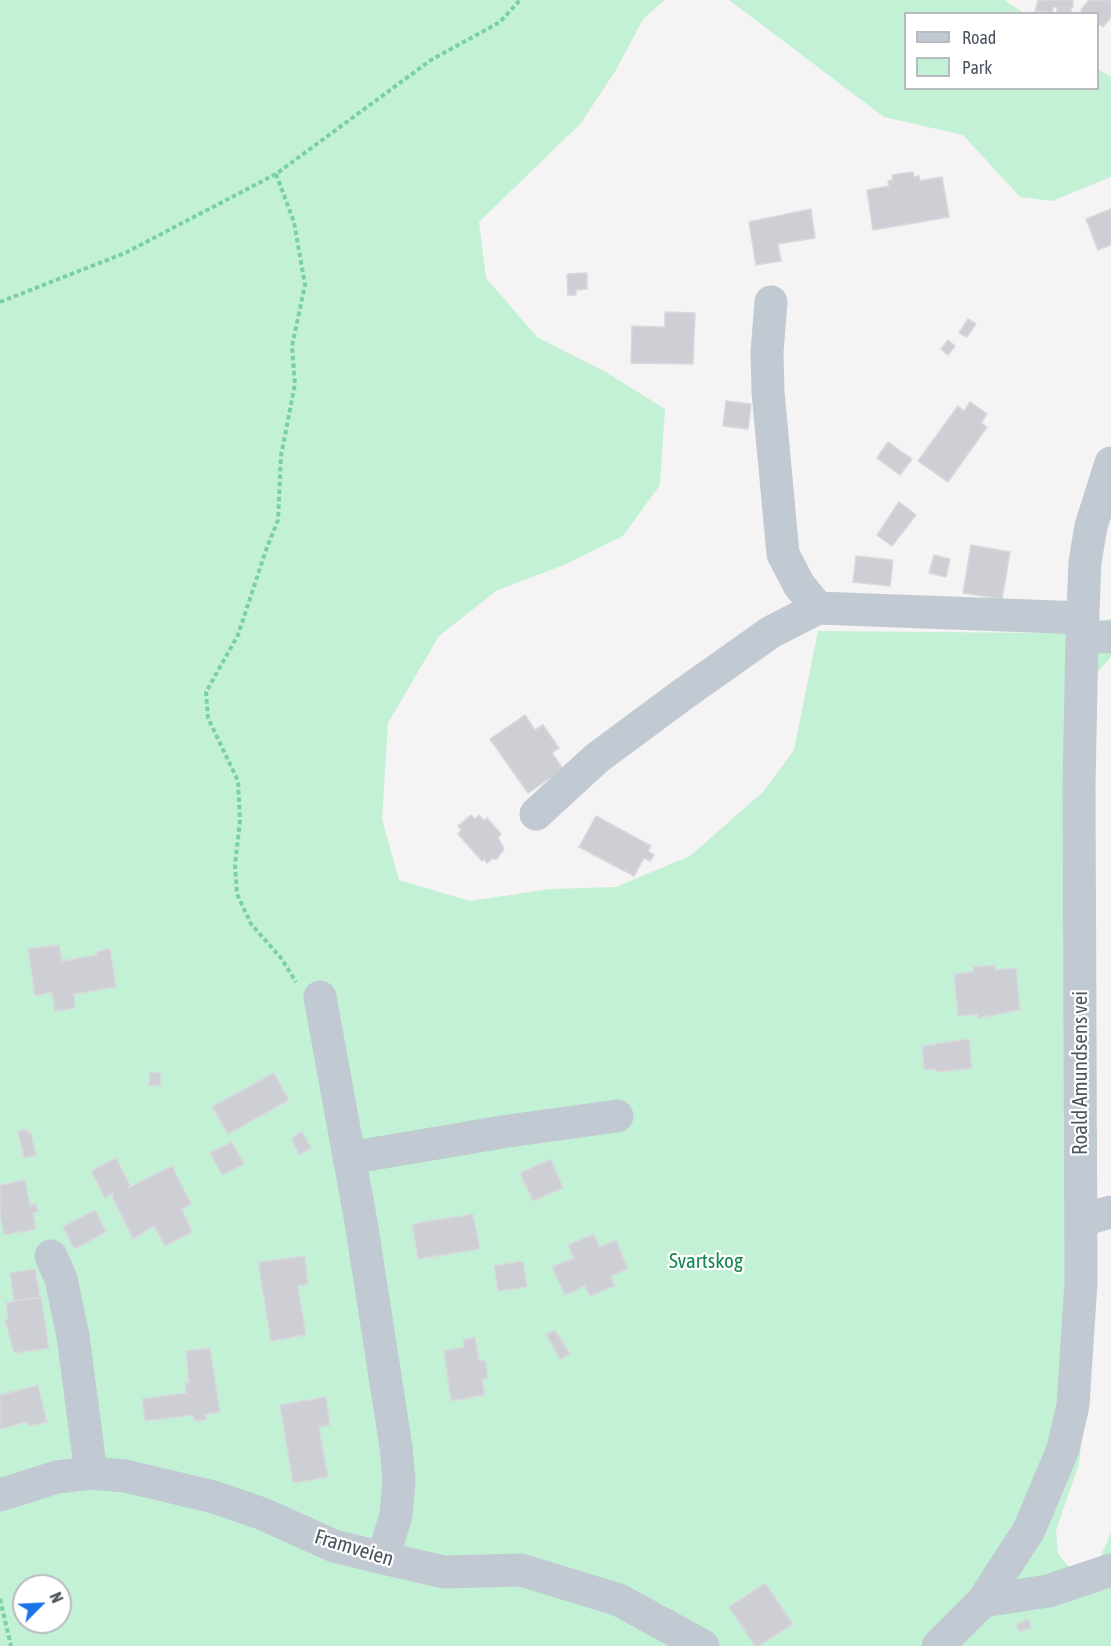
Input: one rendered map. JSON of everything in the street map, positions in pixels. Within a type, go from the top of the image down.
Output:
[{"type":"street","points":[[771,302],[767,352],[768,392],[783,554],[799,585],[818,608]]},
{"type":"street","name":"Roald Amundsens vei","points":[[938,1646],[984,1601],[1029,1530],[1063,1449],[1073,1405],[1096,1216],[1079,808],[1092,631],[1085,562],[1091,526],[1111,463]]},
{"type":"street","points":[[536,814],[597,758],[682,694],[771,632],[818,608],[1092,631]]},
{"type":"street","points":[[309,992],[349,1158],[398,1469],[396,1515],[383,1558]]},
{"type":"street","points":[[349,1158],[617,1116]]},
{"type":"street","points":[[51,1256],[61,1279],[73,1336],[91,1473]]},
{"type":"street","name":"Framveien","points":[[0,1495],[57,1477],[91,1473],[125,1476],[214,1497],[291,1526],[334,1546],[383,1558],[444,1572],[521,1570],[619,1600],[703,1646]]},
{"type":"street","points":[[984,1601],[1048,1591],[1111,1570]]},
{"type":"path","points":[[0,302],[125,253],[276,174],[431,60],[500,22],[520,0]]},
{"type":"path","points":[[276,174],[294,222],[304,285],[292,346],[295,384],[281,456],[278,520],[238,634],[206,692],[208,718],[238,781],[240,821],[235,865],[237,894],[251,924],[309,992]]},
{"type":"path","points":[[0,1599],[11,1646]]},
{"type":"green space","name":"Svartskog","points":[[0,0],[665,0],[643,19],[616,70],[581,123],[479,222],[486,278],[537,337],[606,372],[665,409],[660,485],[623,536],[566,564],[496,591],[439,636],[388,723],[382,819],[399,880],[470,901],[550,889],[616,887],[690,856],[763,792],[794,750],[818,631],[1044,633],[1111,619],[1111,657],[1095,675],[1090,886],[1097,1162],[1092,1348],[1079,1464],[1056,1530],[1058,1554],[1070,1568],[1098,1563],[1111,1532],[1111,1646],[0,1646]]},
{"type":"green space","points":[[729,0],[1004,0],[1022,12],[904,12],[904,90],[1099,90],[1099,70],[1111,76],[1111,177],[1052,201],[1020,197],[963,135],[884,117]]},
{"type":"building","points":[[1038,0],[1073,0],[1071,12],[1057,12],[1057,7],[1053,7],[1053,12],[1035,11]]},
{"type":"building","points":[[1089,0],[1111,0],[1111,17],[1103,27],[1099,24],[1099,12],[1082,12]]},
{"type":"building","points":[[913,172],[914,177],[919,176],[920,181],[942,177],[949,217],[873,230],[867,190],[889,186],[888,181],[893,180],[892,175]]},
{"type":"building","points":[[811,209],[815,238],[778,244],[781,261],[756,265],[749,222]]},
{"type":"building","points":[[1111,209],[1111,245],[1098,250],[1086,219]]},
{"type":"building","points":[[587,273],[587,289],[576,290],[576,295],[568,295],[567,274]]},
{"type":"building","points":[[665,312],[695,313],[693,364],[631,363],[632,326],[665,327]]},
{"type":"building","points":[[968,319],[976,324],[967,337],[959,333]]},
{"type":"building","points":[[948,340],[955,346],[948,355],[941,349]]},
{"type":"building","points":[[726,401],[751,404],[748,429],[723,426]]},
{"type":"building","points":[[970,402],[987,414],[981,423],[987,427],[948,482],[918,461],[958,406],[964,411]]},
{"type":"building","points":[[888,442],[912,459],[900,475],[877,458]]},
{"type":"building","points":[[899,502],[916,515],[892,546],[877,535]]},
{"type":"building","points":[[971,545],[1010,552],[1002,599],[963,593]]},
{"type":"building","points":[[934,555],[950,559],[946,577],[929,573]]},
{"type":"building","points":[[856,556],[893,560],[890,586],[853,582]]},
{"type":"building","points":[[525,715],[535,730],[543,725],[559,748],[552,753],[563,769],[528,793],[490,739]]},
{"type":"building","points":[[471,815],[475,819],[479,815],[484,821],[487,818],[501,834],[498,837],[504,849],[496,860],[493,858],[487,863],[484,859],[482,861],[458,834],[461,830],[458,826]]},
{"type":"building","points":[[596,816],[651,846],[648,851],[654,855],[650,861],[644,858],[634,876],[579,847]]},
{"type":"building","points":[[59,945],[62,961],[97,955],[96,952],[110,949],[116,987],[74,994],[75,1008],[55,1011],[52,992],[35,996],[28,949]]},
{"type":"building","points":[[995,965],[995,970],[1016,968],[1020,1010],[978,1018],[978,1014],[958,1016],[954,974],[973,972],[973,967]]},
{"type":"building","points":[[969,1039],[972,1068],[936,1072],[935,1069],[924,1070],[922,1046]]},
{"type":"building","points":[[150,1072],[161,1073],[160,1086],[149,1085]]},
{"type":"building","points":[[274,1073],[289,1100],[228,1134],[212,1107]]},
{"type":"building","points":[[27,1129],[28,1133],[31,1132],[36,1155],[24,1158],[18,1131]]},
{"type":"building","points":[[302,1131],[311,1148],[299,1155],[291,1138]]},
{"type":"building","points":[[232,1142],[244,1164],[222,1175],[210,1153]]},
{"type":"building","points":[[116,1158],[130,1185],[128,1188],[172,1166],[191,1204],[182,1209],[192,1232],[165,1246],[154,1226],[133,1239],[112,1197],[113,1193],[105,1198],[91,1171]]},
{"type":"building","points":[[551,1159],[563,1188],[533,1201],[520,1173]]},
{"type":"building","points":[[25,1180],[30,1205],[36,1204],[38,1212],[33,1213],[36,1229],[4,1235],[0,1214],[0,1185]]},
{"type":"building","points":[[95,1210],[106,1232],[74,1249],[63,1227]]},
{"type":"building","points":[[473,1214],[480,1249],[418,1259],[412,1224]]},
{"type":"building","points":[[594,1234],[599,1247],[616,1240],[628,1269],[611,1276],[615,1286],[590,1296],[585,1286],[565,1295],[552,1267],[574,1258],[568,1245]]},
{"type":"building","points":[[305,1256],[308,1284],[298,1286],[306,1335],[271,1341],[258,1262]]},
{"type":"building","points":[[523,1261],[527,1287],[498,1291],[494,1266]]},
{"type":"building","points":[[35,1269],[40,1297],[14,1301],[10,1273]]},
{"type":"building","points":[[41,1297],[49,1348],[14,1353],[5,1320],[8,1319],[6,1303]]},
{"type":"building","points":[[555,1330],[570,1354],[560,1359],[546,1334]]},
{"type":"building","points":[[475,1337],[479,1361],[485,1360],[488,1378],[482,1379],[485,1395],[451,1401],[444,1351],[464,1347],[463,1340]]},
{"type":"building","points":[[210,1348],[220,1412],[205,1414],[206,1420],[194,1421],[193,1415],[145,1421],[142,1399],[186,1393],[185,1383],[189,1383],[186,1351]]},
{"type":"building","points":[[38,1385],[47,1422],[28,1426],[27,1422],[0,1429],[0,1395]]},
{"type":"building","points":[[326,1397],[330,1425],[319,1427],[328,1477],[293,1483],[280,1405]]},
{"type":"building","points":[[765,1583],[793,1624],[759,1646],[755,1646],[729,1607]]},
{"type":"building","points":[[1028,1619],[1031,1627],[1020,1632],[1016,1625]]}]
